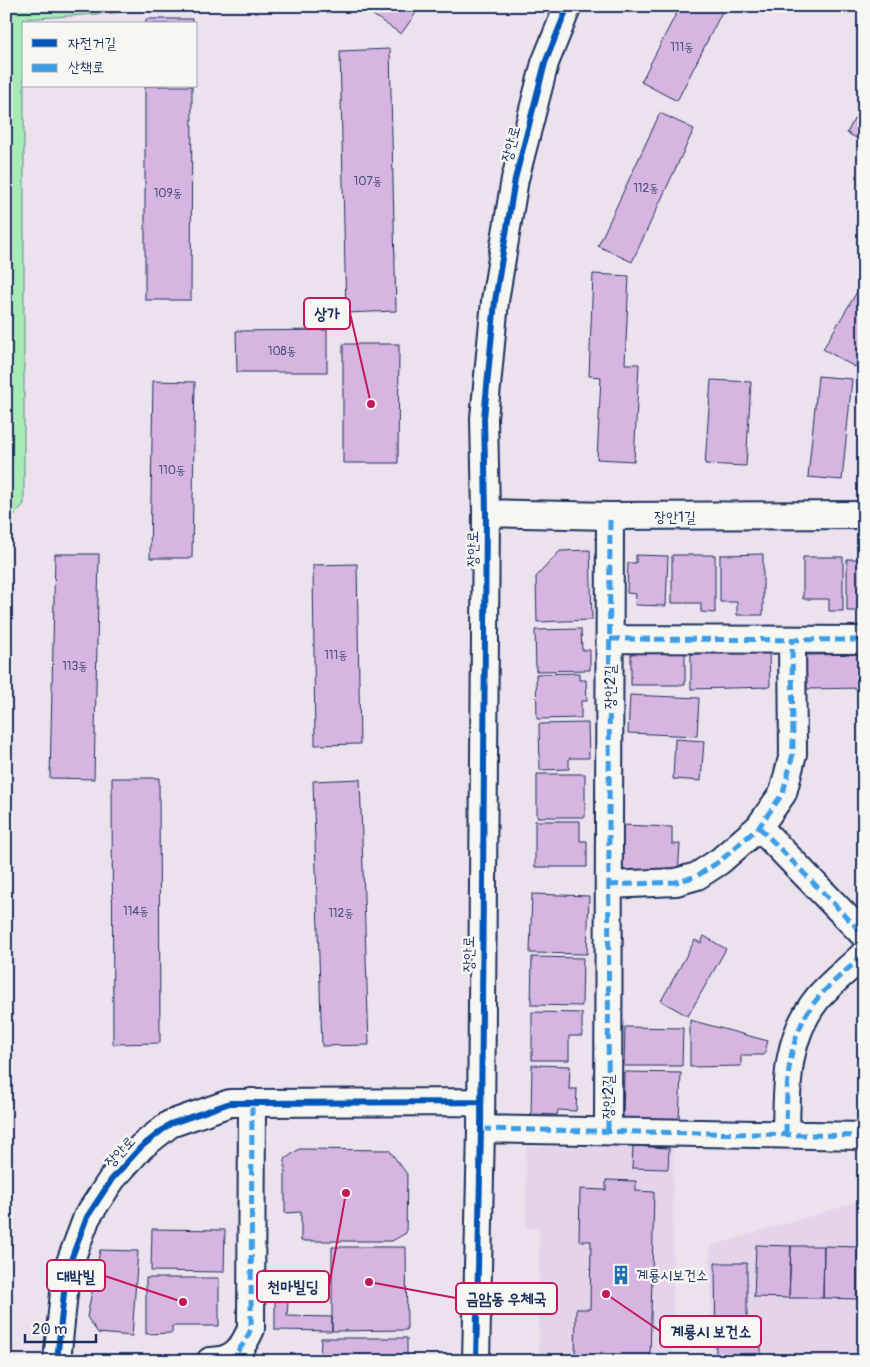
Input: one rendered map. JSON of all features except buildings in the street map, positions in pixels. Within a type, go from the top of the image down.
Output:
[{"type":"street","name":"장안로","points":[[476,1361],[481,1129],[486,513],[484,418],[495,301],[515,179],[545,63],[568,6]]},
{"type":"street","name":"장안1길","points":[[486,513],[610,516],[864,515]]},
{"type":"street","name":"장안2길","points":[[610,516],[608,1130],[864,1136]]},
{"type":"street","points":[[610,639],[864,640]]},
{"type":"street","points":[[609,885],[676,882],[697,876],[720,860],[759,827],[783,792],[793,754],[792,640]]},
{"type":"street","points":[[759,827],[864,935]]},
{"type":"street","points":[[786,1134],[787,1067],[797,1030],[817,999],[864,954]]},
{"type":"street","points":[[210,1361],[220,1361],[242,1349],[251,1329],[252,1102]]},
{"type":"street","name":"장안로","points":[[57,1361],[66,1273],[87,1217],[112,1179],[141,1147],[170,1124],[230,1103],[480,1102]]},
{"type":"street","points":[[481,1129],[608,1130]]},
{"type":"shaded area","points":[[673,1146],[673,1361],[539,1361],[539,1228],[526,1228],[526,1147]]},
{"type":"shaded area","points":[[864,1200],[864,1361],[712,1361],[710,1246]]},
{"type":"green space","points":[[6,6],[216,6],[24,19],[24,22],[22,22],[22,88],[24,88],[24,504],[6,524]]},
{"type":"marked path","points":[[608,1130],[610,516]]},
{"type":"marked path","points":[[610,639],[864,640]]},
{"type":"marked path","points":[[609,885],[676,882],[697,876],[720,861],[759,827],[783,793],[793,754],[792,640]]},
{"type":"marked path","points":[[759,827],[864,935]]},
{"type":"marked path","points":[[786,1134],[790,1064],[799,1030],[817,999],[864,954]]},
{"type":"marked path","points":[[210,1361],[225,1359],[231,1356],[240,1348],[251,1329],[252,1102]]},
{"type":"marked path","points":[[481,1129],[864,1136]]},
{"type":"cycle path","points":[[476,1361],[481,1129],[486,513],[484,418],[495,301],[515,179],[545,63],[568,6]]},
{"type":"cycle path","points":[[57,1361],[66,1273],[87,1217],[112,1179],[141,1147],[170,1124],[230,1103],[480,1102]]},
{"type":"place","name":"상가","points":[[371,404]]},
{"type":"place","name":"천마빌딩","points":[[346,1193]]},
{"type":"place","name":"계룡시보건소","points":[[621,1275]]},
{"type":"place","name":"금암동 우체국","points":[[369,1282]]},
{"type":"place","name":"계룡시 보건소","points":[[606,1294]]},
{"type":"place","name":"대박빌","points":[[183,1302]]}]
